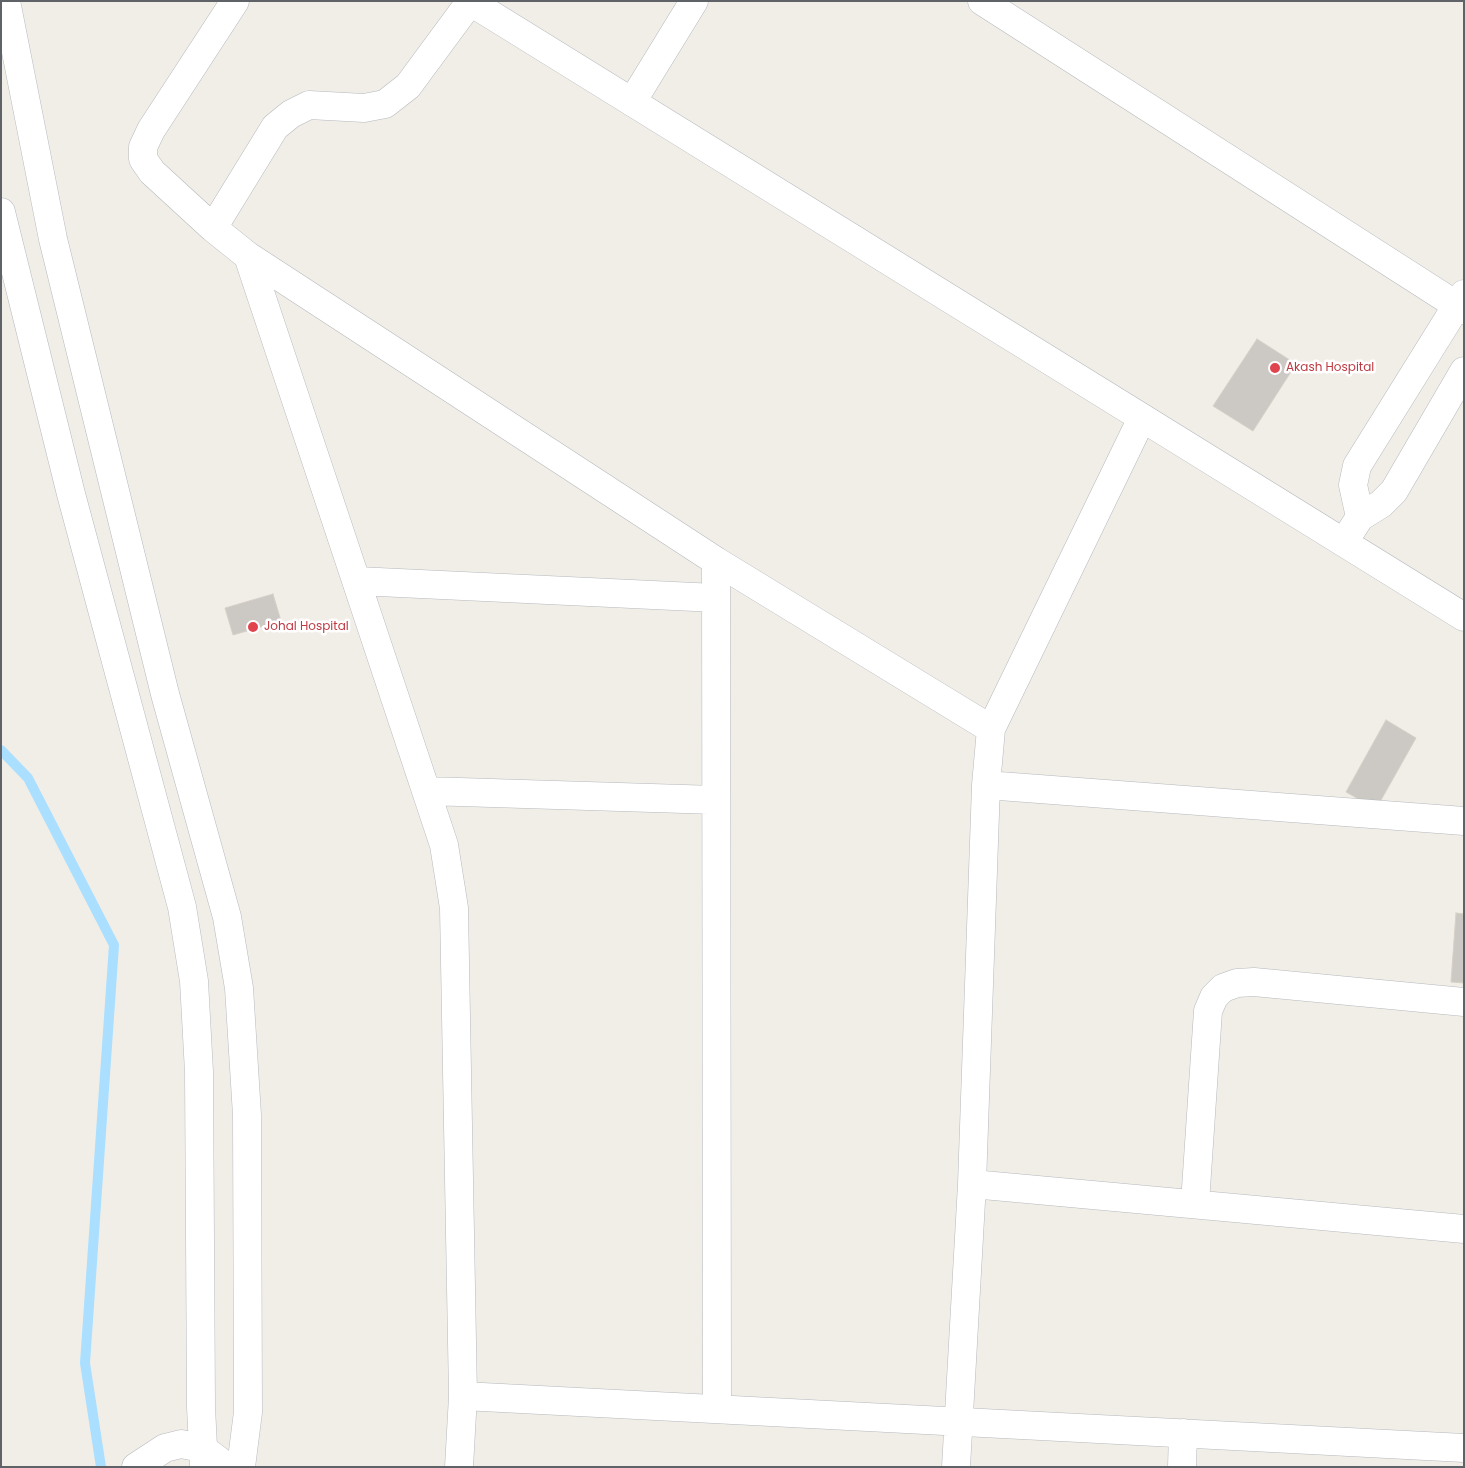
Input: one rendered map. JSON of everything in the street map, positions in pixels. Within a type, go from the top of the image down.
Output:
[{"type":"street","points":[[6,1],[53,239],[165,694],[227,917],[239,988],[247,1135],[248,1412],[241,1467]]},
{"type":"street","points":[[235,1],[151,130],[143,146],[143,159],[152,172],[213,228],[248,256],[716,561],[992,728]]},
{"type":"street","points":[[632,102],[694,1]]},
{"type":"street","points":[[982,1],[1461,304],[1357,466],[1353,485],[1360,517]]},
{"type":"street","points":[[213,228],[275,127],[290,114],[309,105],[364,108],[385,104],[408,86],[470,2],[1464,617]]},
{"type":"street","points":[[1,212],[50,408],[182,907],[194,981],[200,1072],[203,1458]]},
{"type":"street","points":[[11,250],[53,239]]},
{"type":"street","points":[[248,256],[444,845],[454,908],[462,1396],[459,1467]]},
{"type":"street","points":[[1344,543],[1360,517],[1381,504],[1394,491],[1464,371]]},
{"type":"street","points":[[50,408],[93,398]]},
{"type":"street","points":[[956,1467],[972,1184],[986,785],[992,728],[1142,418]]},
{"type":"street","points":[[716,561],[717,1409]]},
{"type":"street","points":[[357,581],[716,598]]},
{"type":"street","points":[[986,785],[1464,822]]},
{"type":"street","points":[[427,791],[716,800]]},
{"type":"street","points":[[1195,1203],[1208,1011],[1214,997],[1223,988],[1238,982],[1254,982],[1464,1002]]},
{"type":"street","points":[[972,1184],[1464,1229]]},
{"type":"street","points":[[462,1396],[1183,1433],[1406,1456],[1464,1448]]},
{"type":"street","points":[[1182,1467],[1183,1433]]},
{"type":"street","points":[[145,1460],[165,1448],[181,1444],[203,1458],[227,1467]]},
{"type":"building","points":[[1257,339],[1296,364],[1253,431],[1213,406]]},
{"type":"building","points":[[273,594],[281,621],[233,635],[225,608]]},
{"type":"building","points":[[1386,720],[1416,738],[1376,809],[1346,792]]},
{"type":"building","points":[[1456,913],[1464,914],[1464,983],[1451,982]]},
{"type":"waterway","points":[[1,750],[28,778],[114,945],[85,1363],[101,1467]]},
{"type":"place","name":"Akash Hospital","points":[[1275,368]]},
{"type":"place","name":"Johal Hospital","points":[[253,627]]}]
